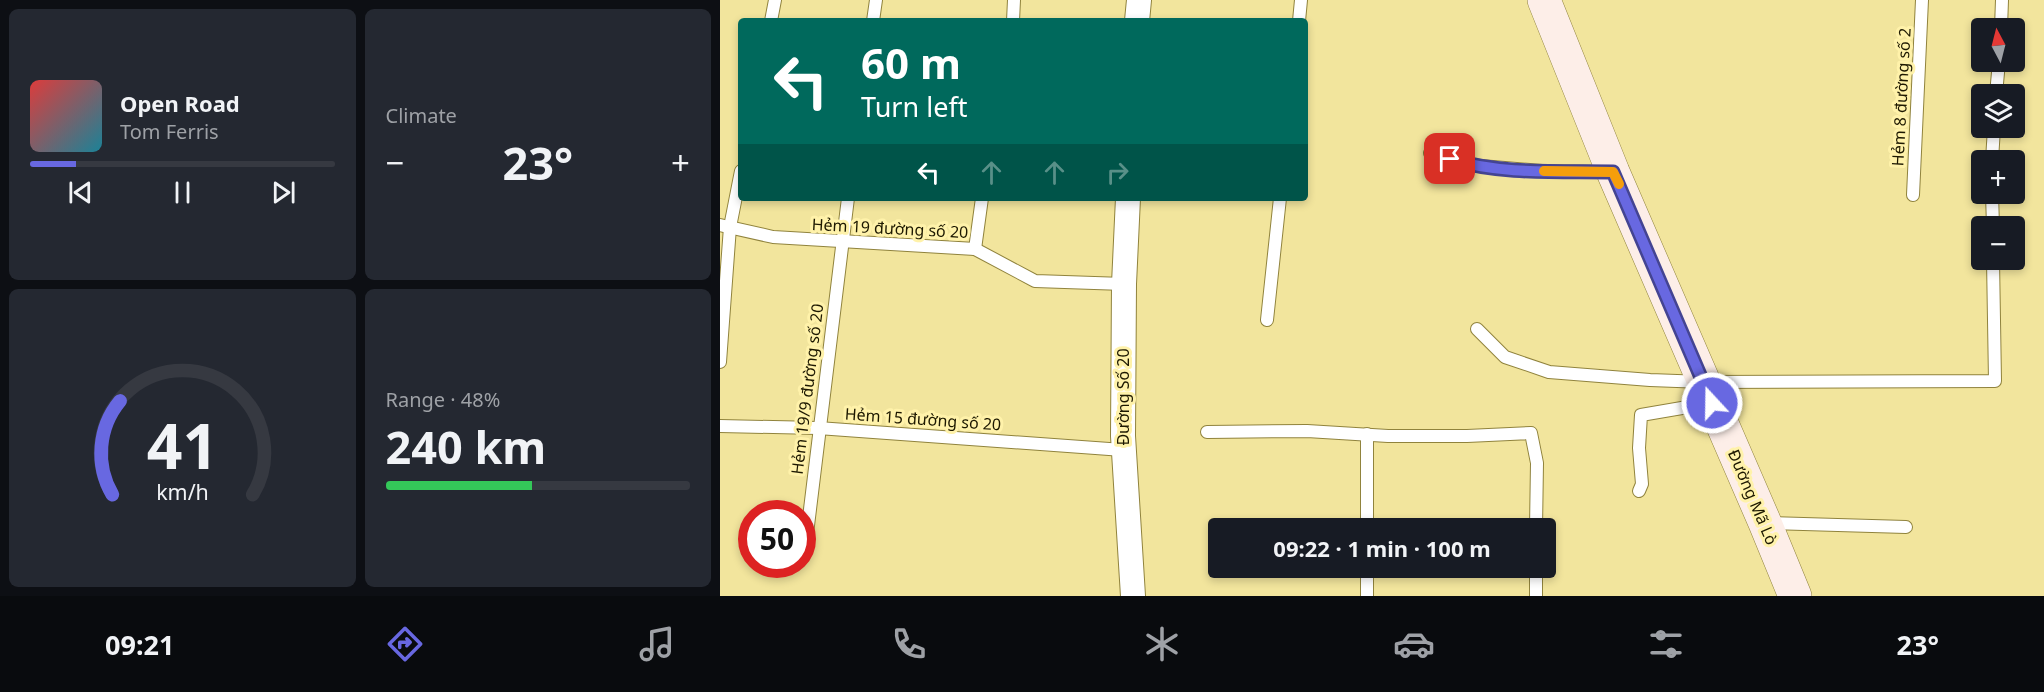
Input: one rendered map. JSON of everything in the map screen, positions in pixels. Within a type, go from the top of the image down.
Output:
[{"type":"main road","name":"Đường Mã Lò","points":[[1544,0],[1613,172],[1795,596]]},
{"type":"street","points":[[1137,18],[1138,0]]},
{"type":"street","name":"Đường Số 20","points":[[1128,201],[1124,284],[1123,450],[1133,596]]},
{"type":"lane","points":[[772,18],[776,0]]},
{"type":"lane","points":[[873,18],[876,0]]},
{"type":"lane","points":[[1013,18],[1014,0]]},
{"type":"lane","points":[[1299,18],[1301,0]]},
{"type":"lane","name":"Hẻm 8 đường số 2","points":[[1912,195],[1922,0]]},
{"type":"lane","points":[[2001,18],[2002,0]]},
{"type":"lane","points":[[1430,153],[1469,165],[1542,171],[1613,172]]},
{"type":"lane","points":[[720,362],[725,226],[738,181]]},
{"type":"lane","name":"Hẻm 19/9 đường số 20","points":[[810,500],[848,201]]},
{"type":"lane","points":[[975,249],[982,201]]},
{"type":"lane","points":[[1267,320],[1280,201]]},
{"type":"lane","name":"Hẻm 19 đường số 20","points":[[725,226],[772,237],[975,249],[1035,281],[1124,284]]},
{"type":"lane","points":[[1477,329],[1505,357],[1549,372],[1650,380],[1708,392],[1995,381],[1993,270]]},
{"type":"lane","points":[[1639,491],[1642,484],[1639,448],[1641,415],[1708,392]]},
{"type":"lane","name":"Hẻm 15 đường số 20","points":[[720,426],[818,428],[1123,450]]},
{"type":"lane","points":[[1207,432],[1307,431],[1388,436],[1531,433],[1537,463],[1536,518]]},
{"type":"lane","points":[[1367,434],[1367,518]]},
{"type":"lane","points":[[1765,523],[1905,527]]},
{"type":"lane","points":[[1367,578],[1367,596]]},
{"type":"lane","points":[[1536,578],[1536,596]]},
{"type":"slow traffic","points":[[1544,171],[1613,172],[1619,184]]},
{"type":"route","points":[[1450,159],[1469,165],[1542,171],[1613,172],[1712,403]]}]
